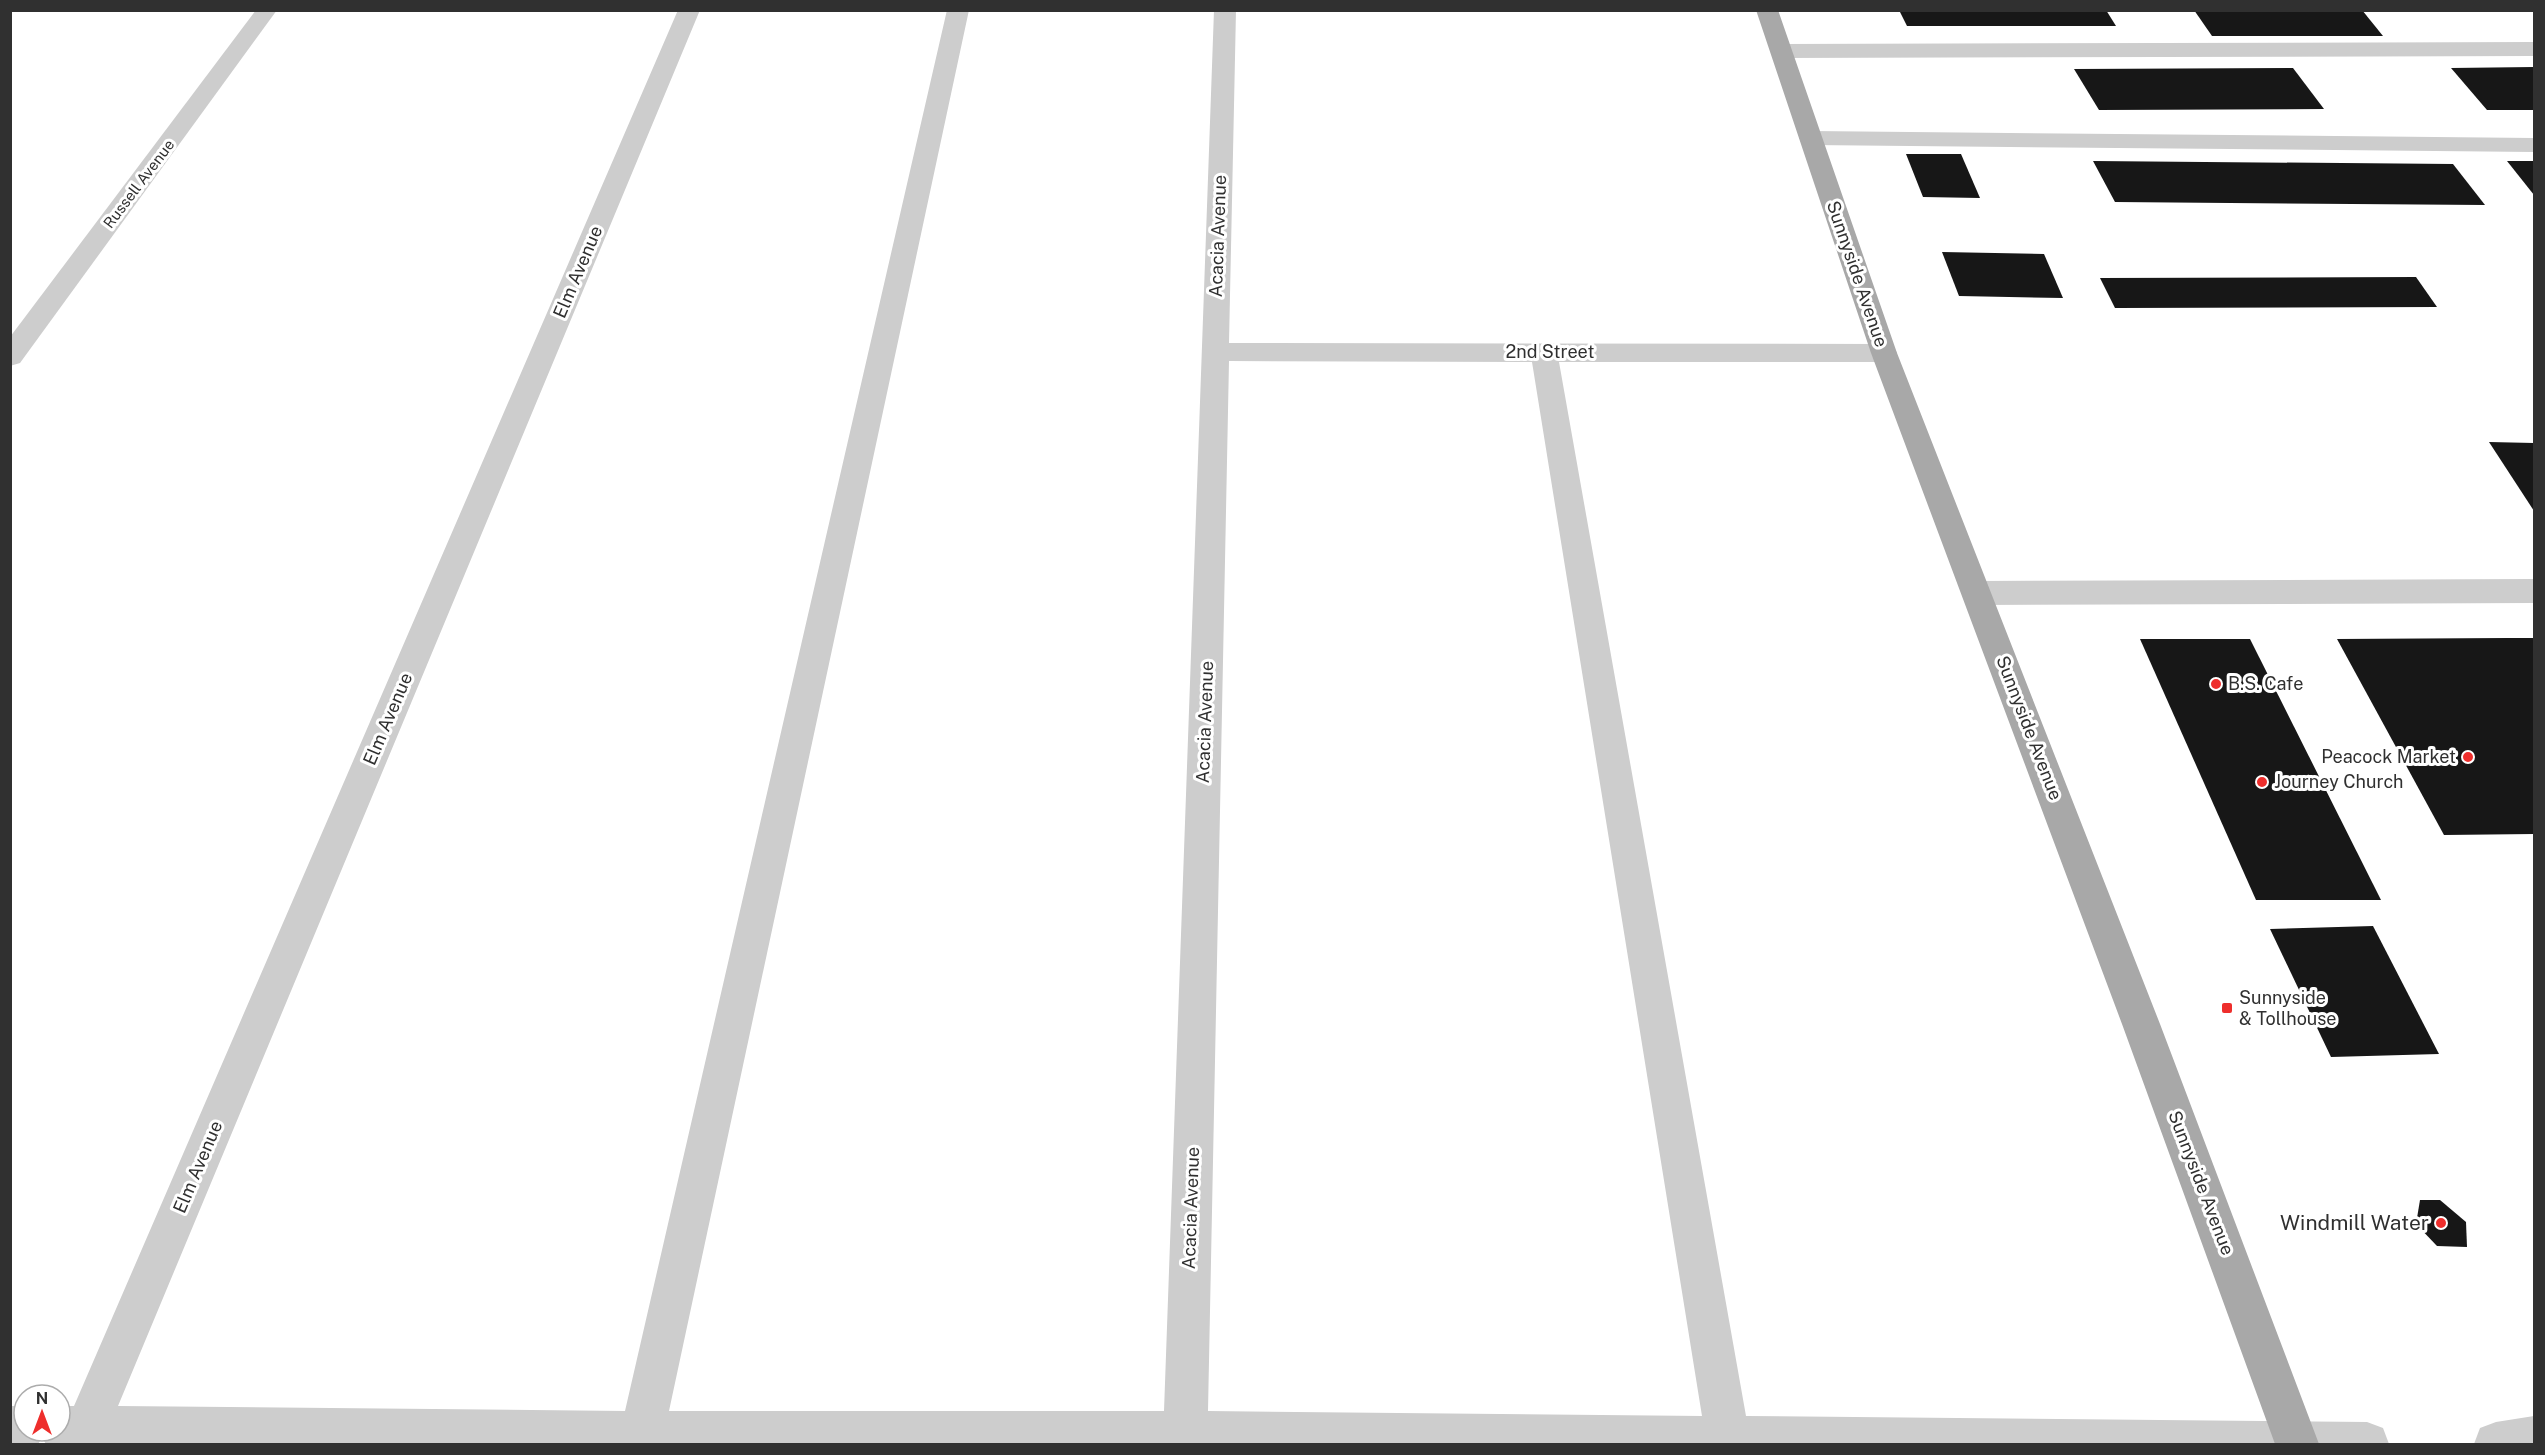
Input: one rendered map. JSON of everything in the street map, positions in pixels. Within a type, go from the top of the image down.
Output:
[{"type":"main road","name":"Sunnyside Avenue","points":[[1767,10],[1884,353],[1978,593],[2229,1256],[2296,1444]]},
{"type":"street","name":"Russell Avenue","points":[[10,357],[267,10]]},
{"type":"street","name":"Elm Avenue","points":[[74,1428],[689,10]]},
{"type":"street","points":[[642,1432],[958,10]]},
{"type":"street","name":"Acacia Avenue","points":[[1185,1433],[1225,10]]},
{"type":"street","points":[[1781,51],[2535,49]]},
{"type":"street","points":[[1811,138],[2535,145]]},
{"type":"street","name":"2nd Street","points":[[1215,352],[1884,353]]},
{"type":"street","points":[[1544,352],[1728,1440]]},
{"type":"street","points":[[1978,593],[2535,591]]},
{"type":"street","points":[[74,1428],[521,1439],[642,1432],[1185,1433],[1969,1443],[2367,1444]]},
{"type":"street","points":[[2496,1444],[2535,1438]]},
{"type":"building","points":[[1899,10],[2106,10],[2116,26],[1907,26]]},
{"type":"building","points":[[2194,10],[2362,10],[2383,36],[2212,36]]},
{"type":"building","points":[[2534,67],[2534,110],[2487,110],[2451,68]]},
{"type":"building","points":[[2293,68],[2324,109],[2099,110],[2074,69]]},
{"type":"building","points":[[1906,154],[1961,154],[1980,198],[1923,197]]},
{"type":"building","points":[[2093,161],[2453,164],[2485,205],[2115,202]]},
{"type":"building","points":[[2507,161],[2534,161],[2534,195]]},
{"type":"building","points":[[1942,252],[2044,254],[2063,298],[1959,296]]},
{"type":"building","points":[[2416,277],[2437,307],[2115,308],[2100,278]]},
{"type":"building","points":[[2489,442],[2534,443],[2534,511]]},
{"type":"building","name":"Peacock Market","points":[[2534,638],[2534,834],[2444,835],[2337,639]]},
{"type":"building","name":"Journey Church","points":[[2140,639],[2250,639],[2381,900],[2256,900]]},
{"type":"building","points":[[2373,926],[2439,1054],[2331,1057],[2270,929]]},
{"type":"building","name":"Windmill Water","points":[[2420,1200],[2440,1200],[2466,1222],[2467,1247],[2437,1246],[2416,1224]]},
{"type":"place","name":"B.S. Cafe","points":[[2216,684]]},
{"type":"place","name":"Peacock Market","points":[[2468,757]]},
{"type":"place","name":"Journey Church","points":[[2262,782]]},
{"type":"place","name":"Sunnyside & Tollhouse","points":[[2227,1008]]},
{"type":"place","name":"Windmill Water","points":[[2441,1223]]}]
